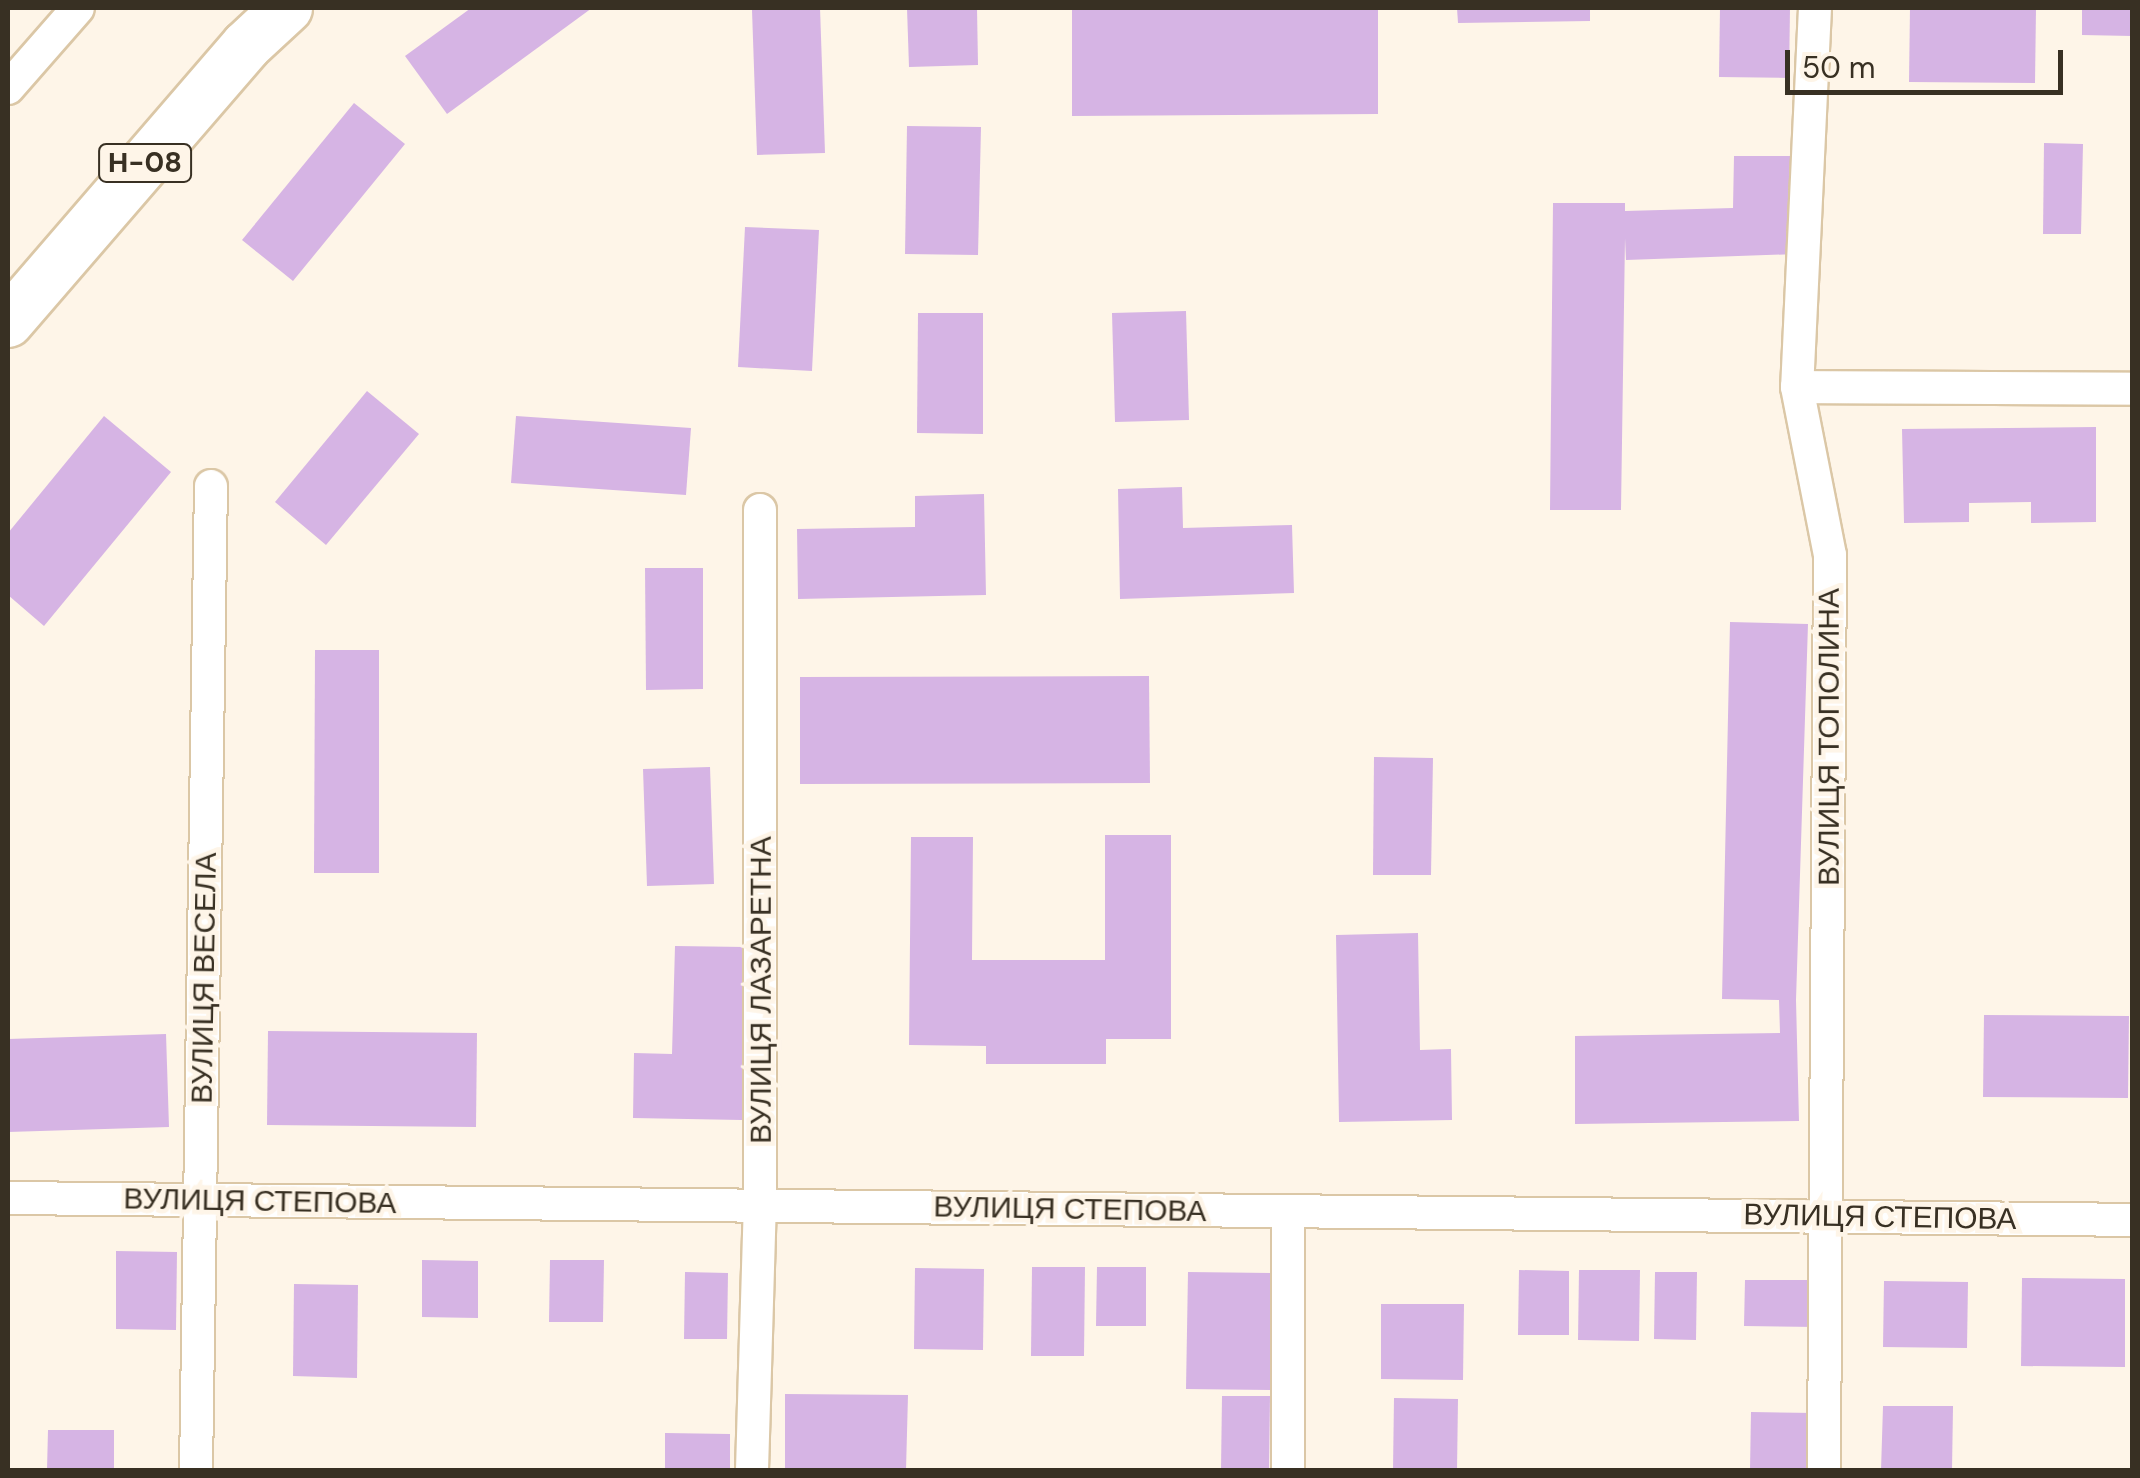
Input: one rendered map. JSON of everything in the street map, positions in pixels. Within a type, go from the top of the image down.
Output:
[{"type":"main road","name":"Н-08","points":[[8,322],[246,46],[287,8]]},
{"type":"street","points":[[8,88],[78,8]]},
{"type":"street","name":"ВУЛИЦЯ ТОПОЛИНА","points":[[1814,8],[1797,386],[1830,555],[1824,1470]]},
{"type":"street","points":[[1797,386],[2132,389]]},
{"type":"street","name":"ВУЛИЦЯ ВЕСЕЛА","points":[[196,1470],[211,486]]},
{"type":"street","name":"ВУЛИЦЯ ЛАЗАРЕТНА","points":[[752,1470],[760,1206],[760,510]]},
{"type":"street","name":"ВУЛИЦЯ СТЕПОВА","points":[[8,1198],[2132,1220]]},
{"type":"street","points":[[1288,1211],[1288,1470]]},
{"type":"building","points":[[471,8],[592,8],[447,114],[405,56]]},
{"type":"building","points":[[820,8],[825,153],[757,155],[752,10]]},
{"type":"building","points":[[907,8],[977,8],[978,65],[909,67]]},
{"type":"building","points":[[1378,8],[1378,114],[1072,116],[1072,9]]},
{"type":"building","points":[[1457,8],[1590,8],[1590,21],[1458,23]]},
{"type":"building","points":[[1720,8],[1790,8],[1789,78],[1719,77]]},
{"type":"building","points":[[1910,8],[2036,8],[2035,83],[1909,82]]},
{"type":"building","points":[[2082,8],[2132,8],[2132,36],[2082,35]]},
{"type":"building","points":[[354,103],[405,144],[293,281],[242,240]]},
{"type":"building","points":[[907,126],[981,127],[978,255],[905,254]]},
{"type":"building","points":[[2044,143],[2083,144],[2081,234],[2043,234]]},
{"type":"building","points":[[1734,156],[1798,156],[1796,254],[1626,260],[1625,238],[1621,510],[1550,510],[1553,203],[1625,203],[1625,211],[1733,208]]},
{"type":"building","points":[[745,227],[819,230],[812,371],[738,367]]},
{"type":"building","points":[[1186,311],[1189,420],[1115,422],[1112,313]]},
{"type":"building","points":[[918,313],[983,313],[983,434],[917,433]]},
{"type":"building","points":[[367,391],[419,434],[326,545],[275,502]]},
{"type":"building","points":[[104,416],[171,472],[44,626],[8,595],[8,533]]},
{"type":"building","points":[[516,416],[691,428],[686,495],[511,483]]},
{"type":"building","points":[[2096,427],[2096,522],[2031,523],[2031,502],[1969,503],[1969,522],[1904,523],[1902,429]]},
{"type":"building","points":[[1182,487],[1183,528],[1292,525],[1294,593],[1120,599],[1118,489]]},
{"type":"building","points":[[984,494],[986,595],[798,599],[797,529],[915,527],[915,496]]},
{"type":"building","points":[[645,568],[703,568],[703,689],[646,690]]},
{"type":"building","points":[[1730,622],[1808,624],[1796,1000],[1799,1121],[1575,1124],[1575,1036],[1780,1033],[1779,1000],[1722,999]]},
{"type":"building","points":[[315,650],[379,650],[379,873],[314,873]]},
{"type":"building","points":[[1149,676],[1150,783],[800,784],[800,677]]},
{"type":"building","points":[[1374,757],[1433,758],[1431,875],[1373,875]]},
{"type":"building","points":[[710,767],[714,884],[647,886],[643,769]]},
{"type":"building","points":[[1105,835],[1171,835],[1171,1039],[1106,1039],[1106,1064],[986,1064],[986,1046],[909,1045],[911,837],[973,837],[972,960],[1105,960]]},
{"type":"building","points":[[1418,933],[1420,1050],[1451,1049],[1452,1120],[1339,1122],[1336,935]]},
{"type":"building","points":[[675,946],[745,947],[742,1120],[633,1118],[634,1053],[672,1054]]},
{"type":"building","points":[[1984,1015],[2129,1016],[2128,1098],[1983,1097]]},
{"type":"building","points":[[268,1031],[477,1033],[476,1127],[267,1125]]},
{"type":"building","points":[[166,1034],[169,1127],[8,1132],[8,1039]]},
{"type":"building","points":[[116,1251],[177,1252],[176,1330],[116,1329]]},
{"type":"building","points":[[422,1260],[478,1261],[478,1318],[422,1317]]},
{"type":"building","points":[[550,1260],[604,1260],[603,1322],[549,1322]]},
{"type":"building","points":[[1032,1267],[1085,1267],[1084,1356],[1031,1356]]},
{"type":"building","points":[[1097,1267],[1146,1267],[1146,1326],[1096,1326]]},
{"type":"building","points":[[915,1268],[984,1269],[983,1350],[914,1349]]},
{"type":"building","points":[[1519,1270],[1569,1271],[1569,1335],[1518,1335]]},
{"type":"building","points":[[1579,1270],[1640,1270],[1639,1341],[1578,1340]]},
{"type":"building","points":[[685,1272],[728,1273],[727,1339],[684,1339]]},
{"type":"building","points":[[1188,1272],[1271,1273],[1270,1390],[1186,1389]]},
{"type":"building","points":[[1655,1272],[1697,1272],[1696,1340],[1654,1339]]},
{"type":"building","points":[[2022,1278],[2125,1279],[2125,1367],[2021,1366]]},
{"type":"building","points":[[1745,1280],[1816,1280],[1816,1327],[1744,1326]]},
{"type":"building","points":[[1884,1281],[1968,1282],[1967,1348],[1883,1347]]},
{"type":"building","points":[[294,1284],[358,1285],[357,1378],[293,1376]]},
{"type":"building","points":[[1381,1304],[1464,1304],[1463,1380],[1381,1379]]},
{"type":"building","points":[[785,1394],[908,1395],[906,1470],[785,1470]]},
{"type":"building","points":[[1222,1396],[1270,1396],[1269,1470],[1221,1470]]},
{"type":"building","points":[[1394,1398],[1458,1399],[1457,1470],[1393,1470]]},
{"type":"building","points":[[1883,1406],[1953,1406],[1952,1470],[1881,1470]]},
{"type":"building","points":[[1751,1412],[1815,1413],[1814,1470],[1750,1470]]},
{"type":"building","points":[[48,1430],[114,1430],[114,1470],[47,1470]]},
{"type":"building","points":[[665,1433],[730,1434],[730,1470],[665,1470]]}]
